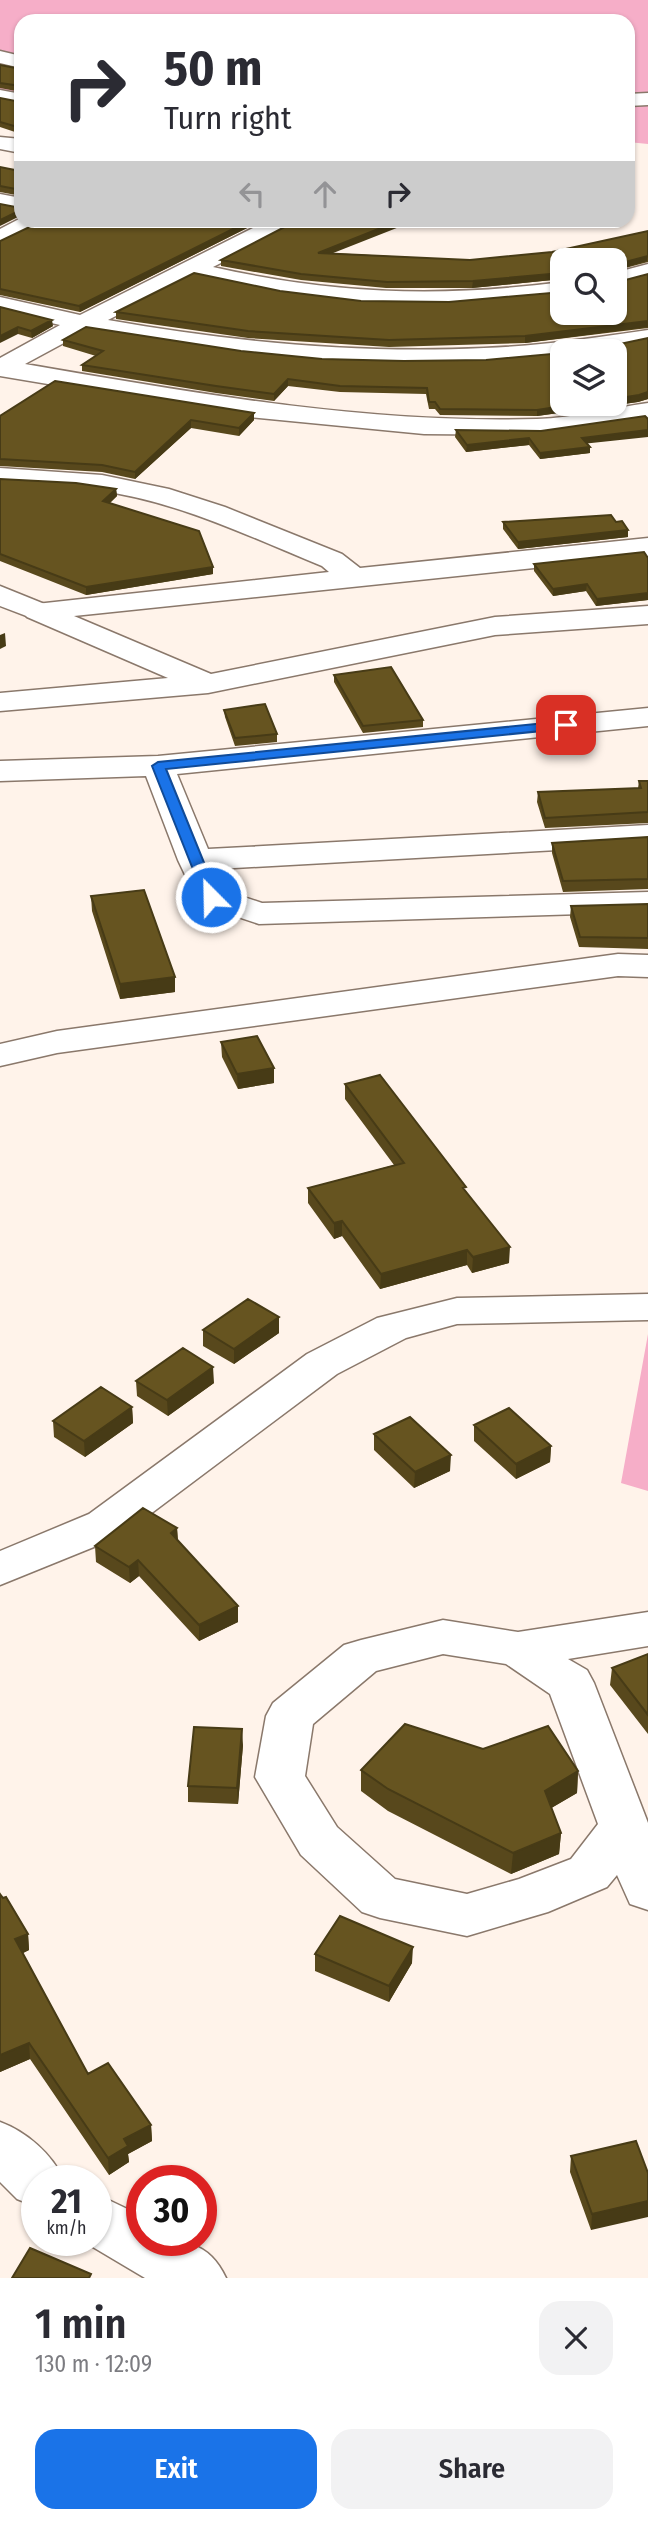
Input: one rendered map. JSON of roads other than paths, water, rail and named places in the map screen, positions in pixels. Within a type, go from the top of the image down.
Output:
[{"type":"street","points":[[0,238],[19,228]]},
{"type":"street","points":[[1,368],[80,324],[273,228]]},
{"type":"street","points":[[192,270],[295,291],[338,296],[491,296],[550,290]]},
{"type":"street","points":[[627,276],[648,271]]},
{"type":"street","points":[[0,304],[80,324],[263,351],[324,356],[432,359],[518,354],[648,337]]},
{"type":"street","points":[[1,368],[239,408],[424,426],[540,427],[648,411]]},
{"type":"street","points":[[0,477],[102,483],[159,495],[215,513],[332,560],[353,578]]},
{"type":"street","points":[[37,611],[648,547]]},
{"type":"street","points":[[0,595],[208,684]]},
{"type":"street","points":[[0,702],[208,684],[495,626],[648,615]]},
{"type":"street","points":[[0,771],[158,766],[648,717]]},
{"type":"street","points":[[158,766],[211,897],[259,914],[648,902]]},
{"type":"street","points":[[195,860],[648,835]]},
{"type":"street","points":[[0,1055],[57,1042],[618,965],[648,966]]},
{"type":"street","points":[[0,1569],[105,1525],[322,1364],[392,1328],[457,1311],[648,1307]]},
{"type":"street","points":[[625,1827],[589,1873],[530,1897],[467,1915],[380,1897],[319,1841],[280,1777],[290,1716],[361,1657],[443,1637],[518,1649],[648,1629]]},
{"type":"street","points":[[518,1649],[570,1683],[648,1890]]},
{"type":"street","points":[[0,2146],[21,2166]]},
{"type":"street","points":[[112,2228],[197,2278]]}]
